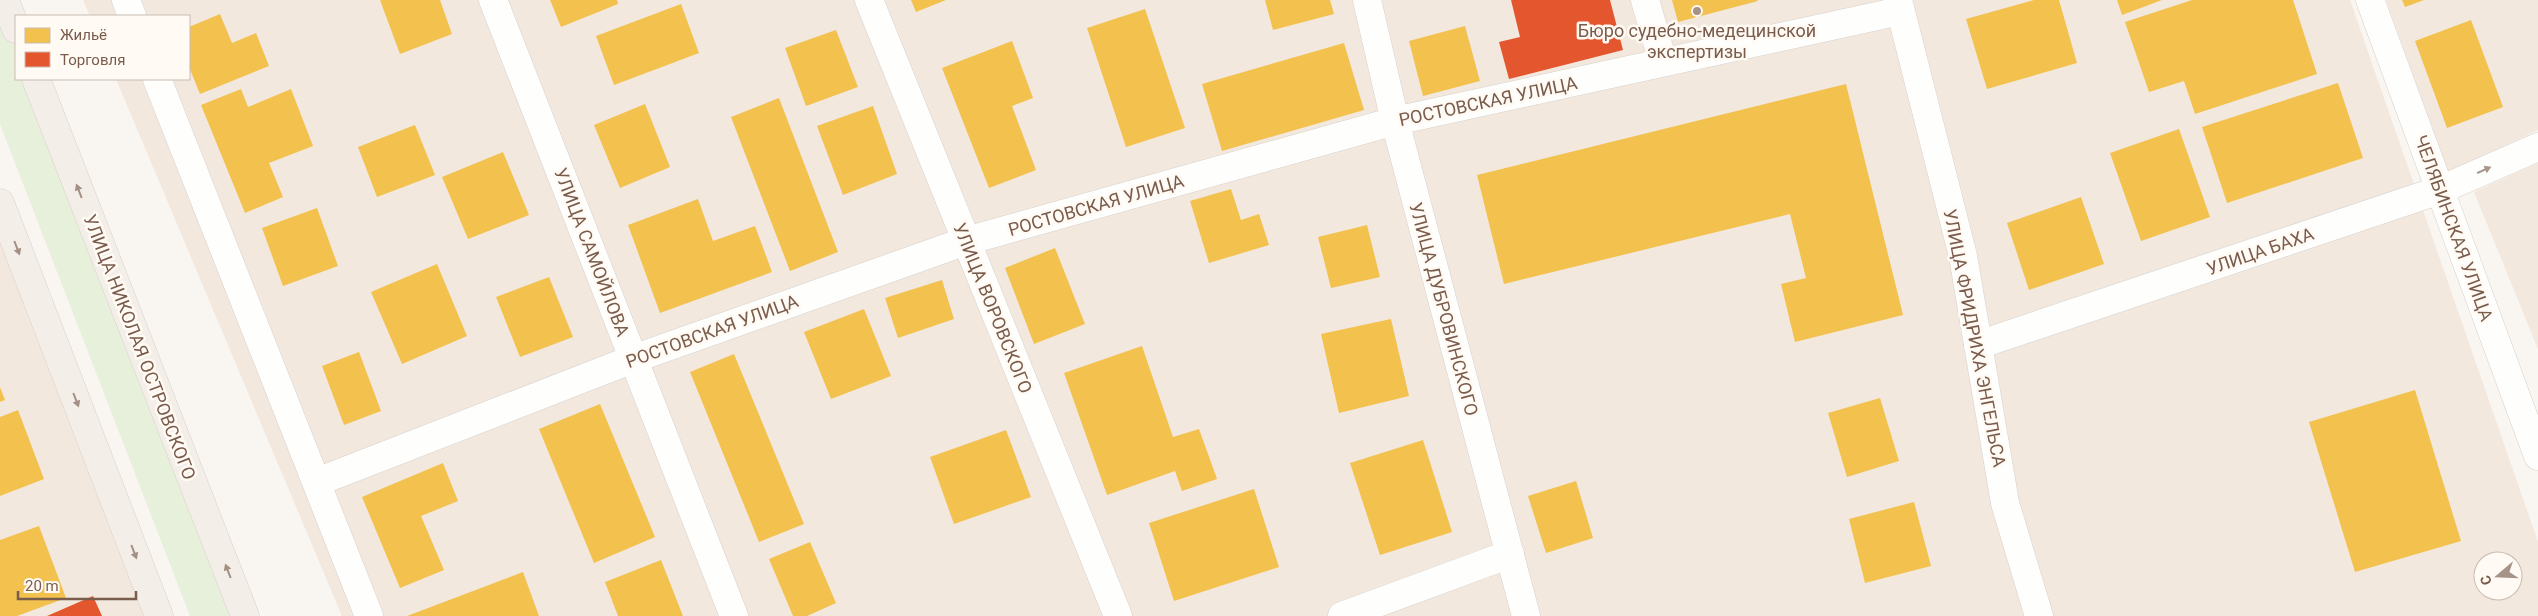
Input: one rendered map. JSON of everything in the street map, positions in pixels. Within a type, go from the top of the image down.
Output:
[{"type":"main road","points":[[5,0],[15,26]]},
{"type":"main road","name":"УЛИЦА НИКОЛАЯ ОСТРОВСКОГО","points":[[36,80],[245,616]]},
{"type":"main road","points":[[0,203],[159,616]]},
{"type":"street","points":[[126,0],[132,15]]},
{"type":"street","name":"УЛИЦА САМОЙЛОВА","points":[[493,0],[734,616]]},
{"type":"street","name":"УЛИЦА ВОРОВСКОГО","points":[[869,0],[1118,616]]},
{"type":"street","name":"УЛИЦА ДУБРОВИНСКОГО","points":[[1367,0],[1395,121],[1526,616]]},
{"type":"street","points":[[1646,0],[1663,62]]},
{"type":"street","name":"ЧЕЛЯБИНСКАЯ УЛИЦА","points":[[2370,0],[2538,456]]},
{"type":"street","name":"РОСТОВСКАЯ УЛИЦА","points":[[317,482],[633,359],[966,241],[1395,121],[1663,62],[1899,5]]},
{"type":"street","name":"УЛИЦА ФРИДРИХА ЭНГЕЛЬСА","points":[[1899,5],[1963,256],[2005,503],[2040,616]]},
{"type":"street","points":[[157,80],[369,616]]},
{"type":"street","name":"УЛИЦА БАХА","points":[[1978,346],[2440,190],[2538,147]]},
{"type":"street","points":[[1342,616],[1510,554]]},
{"type":"shaded area","points":[[83,0],[2350,0],[2538,542],[2538,616],[342,616],[116,80],[190,80],[190,15],[90,15]]},
{"type":"shaded area","points":[[2386,0],[2538,0],[2538,130],[2448,172]]},
{"type":"shaded area","points":[[2538,163],[2538,349],[2474,192]]},
{"type":"shaded area","points":[[0,232],[149,616],[0,616]]},
{"type":"green space","points":[[0,0],[15,38],[15,80],[31,80],[238,616],[190,616],[0,124]]},
{"type":"building: Жильё","points":[[380,0],[440,0],[452,34],[400,54]]},
{"type":"building: Жильё","points":[[550,0],[617,0],[618,4],[561,27]]},
{"type":"building: Жильё","points":[[911,0],[946,0],[916,12]]},
{"type":"building: Жильё","points":[[1265,0],[1330,0],[1334,14],[1273,30]]},
{"type":"building: Жильё","name":"Бюро судебно-медецинской экспертизы","points":[[1672,0],[1757,0],[1758,1],[1678,22]]},
{"type":"building: Жильё","points":[[2034,0],[2059,0],[2077,63],[1987,89],[1966,19]]},
{"type":"building: Жильё","points":[[2117,0],[2162,0],[2122,15]]},
{"type":"building: Жильё","points":[[2192,0],[2293,0],[2317,74],[2195,114],[2184,81],[2149,92],[2125,22]]},
{"type":"building: Жильё","points":[[2402,0],[2424,0],[2405,7]]},
{"type":"building: Жильё","points":[[681,4],[699,53],[614,85],[596,36]]},
{"type":"building: Жильё","points":[[1145,9],[1185,128],[1126,147],[1087,28]]},
{"type":"building: Жильё","points":[[220,14],[232,43],[256,33],[269,66],[200,94],[190,69],[190,27]]},
{"type":"building: Жильё","points":[[2471,20],[2503,107],[2447,128],[2415,41]]},
{"type":"building: Жильё","points":[[1465,26],[1480,81],[1423,96],[1409,41]]},
{"type":"building: Жильё","points":[[836,30],[858,87],[806,106],[785,48]]},
{"type":"building: Жильё","points":[[1012,41],[1033,98],[1012,106],[1036,170],[989,188],[942,68]]},
{"type":"building: Жильё","points":[[1344,43],[1364,110],[1222,151],[1202,84]]},
{"type":"building: Жильё","points":[[2338,83],[2363,158],[2227,203],[2202,127]]},
{"type":"building: Жильё","points":[[1846,84],[1903,315],[1795,342],[1781,284],[1806,278],[1790,214],[1504,284],[1477,175]]},
{"type":"building: Жильё","points":[[241,89],[248,107],[291,89],[313,146],[269,163],[283,197],[245,213],[201,105]]},
{"type":"building: Жильё","points":[[779,98],[838,252],[790,271],[731,117]]},
{"type":"building: Жильё","points":[[645,104],[670,167],[620,188],[594,125]]},
{"type":"building: Жильё","points":[[873,106],[897,174],[843,195],[817,126]]},
{"type":"building: Жильё","points":[[415,125],[435,175],[377,197],[358,147]]},
{"type":"building: Жильё","points":[[2179,129],[2210,217],[2141,241],[2110,153]]},
{"type":"building: Жильё","points":[[503,152],[529,215],[468,239],[442,177]]},
{"type":"building: Жильё","points":[[1231,189],[1241,220],[1259,214],[1269,245],[1209,263],[1190,201]]},
{"type":"building: Жильё","points":[[2081,197],[2104,264],[2029,290],[2007,223]]},
{"type":"building: Жильё","points":[[698,199],[713,241],[755,226],[772,272],[660,313],[628,225]]},
{"type":"building: Жильё","points":[[317,208],[338,266],[283,286],[262,228]]},
{"type":"building: Жильё","points":[[1367,225],[1380,277],[1331,288],[1318,237]]},
{"type":"building: Жильё","points":[[1055,248],[1085,324],[1034,344],[1005,268]]},
{"type":"building: Жильё","points":[[437,264],[467,336],[402,364],[371,292]]},
{"type":"building: Жильё","points":[[549,277],[573,337],[520,357],[496,297]]},
{"type":"building: Жильё","points":[[942,280],[954,319],[898,338],[885,298]]},
{"type":"building: Жильё","points":[[864,309],[891,376],[831,399],[804,332]]},
{"type":"building: Жильё","points":[[1391,319],[1409,396],[1339,413],[1321,334]]},
{"type":"building: Жильё","points":[[1142,346],[1173,437],[1199,429],[1217,479],[1182,491],[1175,471],[1107,495],[1064,373]]},
{"type":"building: Жильё","points":[[359,352],[381,411],[344,425],[322,366]]},
{"type":"building: Жильё","points":[[734,354],[804,524],[759,542],[690,372]]},
{"type":"building: Жильё","points":[[0,387],[5,400],[0,402]]},
{"type":"building: Жильё","points":[[2415,390],[2461,541],[2355,572],[2309,422]]},
{"type":"building: Жильё","points":[[1880,398],[1899,461],[1847,477],[1828,413]]},
{"type":"building: Жильё","points":[[600,404],[655,537],[594,563],[539,429]]},
{"type":"building: Жильё","points":[[18,410],[44,479],[0,496],[0,417]]},
{"type":"building: Жильё","points":[[1006,430],[1031,497],[954,524],[930,457]]},
{"type":"building: Жильё","points":[[1423,440],[1452,532],[1380,555],[1350,463]]},
{"type":"building: Жильё","points":[[443,463],[458,501],[421,516],[444,570],[400,588],[362,497]]},
{"type":"building: Жильё","points":[[1576,481],[1593,538],[1546,553],[1528,496]]},
{"type":"building: Жильё","points":[[1254,489],[1279,567],[1174,601],[1149,523]]},
{"type":"building: Жильё","points":[[1914,502],[1931,566],[1865,583],[1849,519]]},
{"type":"building: Жильё","points":[[39,526],[66,598],[17,616],[0,616],[0,540]]},
{"type":"building: Жильё","points":[[810,542],[836,603],[807,616],[793,616],[769,559]]},
{"type":"building: Жильё","points":[[661,560],[683,616],[618,616],[605,582]]},
{"type":"building: Жильё","points":[[523,572],[539,616],[407,616]]},
{"type":"building: Торговля","points":[[1511,0],[1610,0],[1623,50],[1509,79],[1499,42],[1520,37]]},
{"type":"building: Торговля","points":[[93,596],[102,616],[47,616]]},
{"type":"place","name":"Бюро судебно-медецинской экспертизы","points":[[1697,11]]}]
